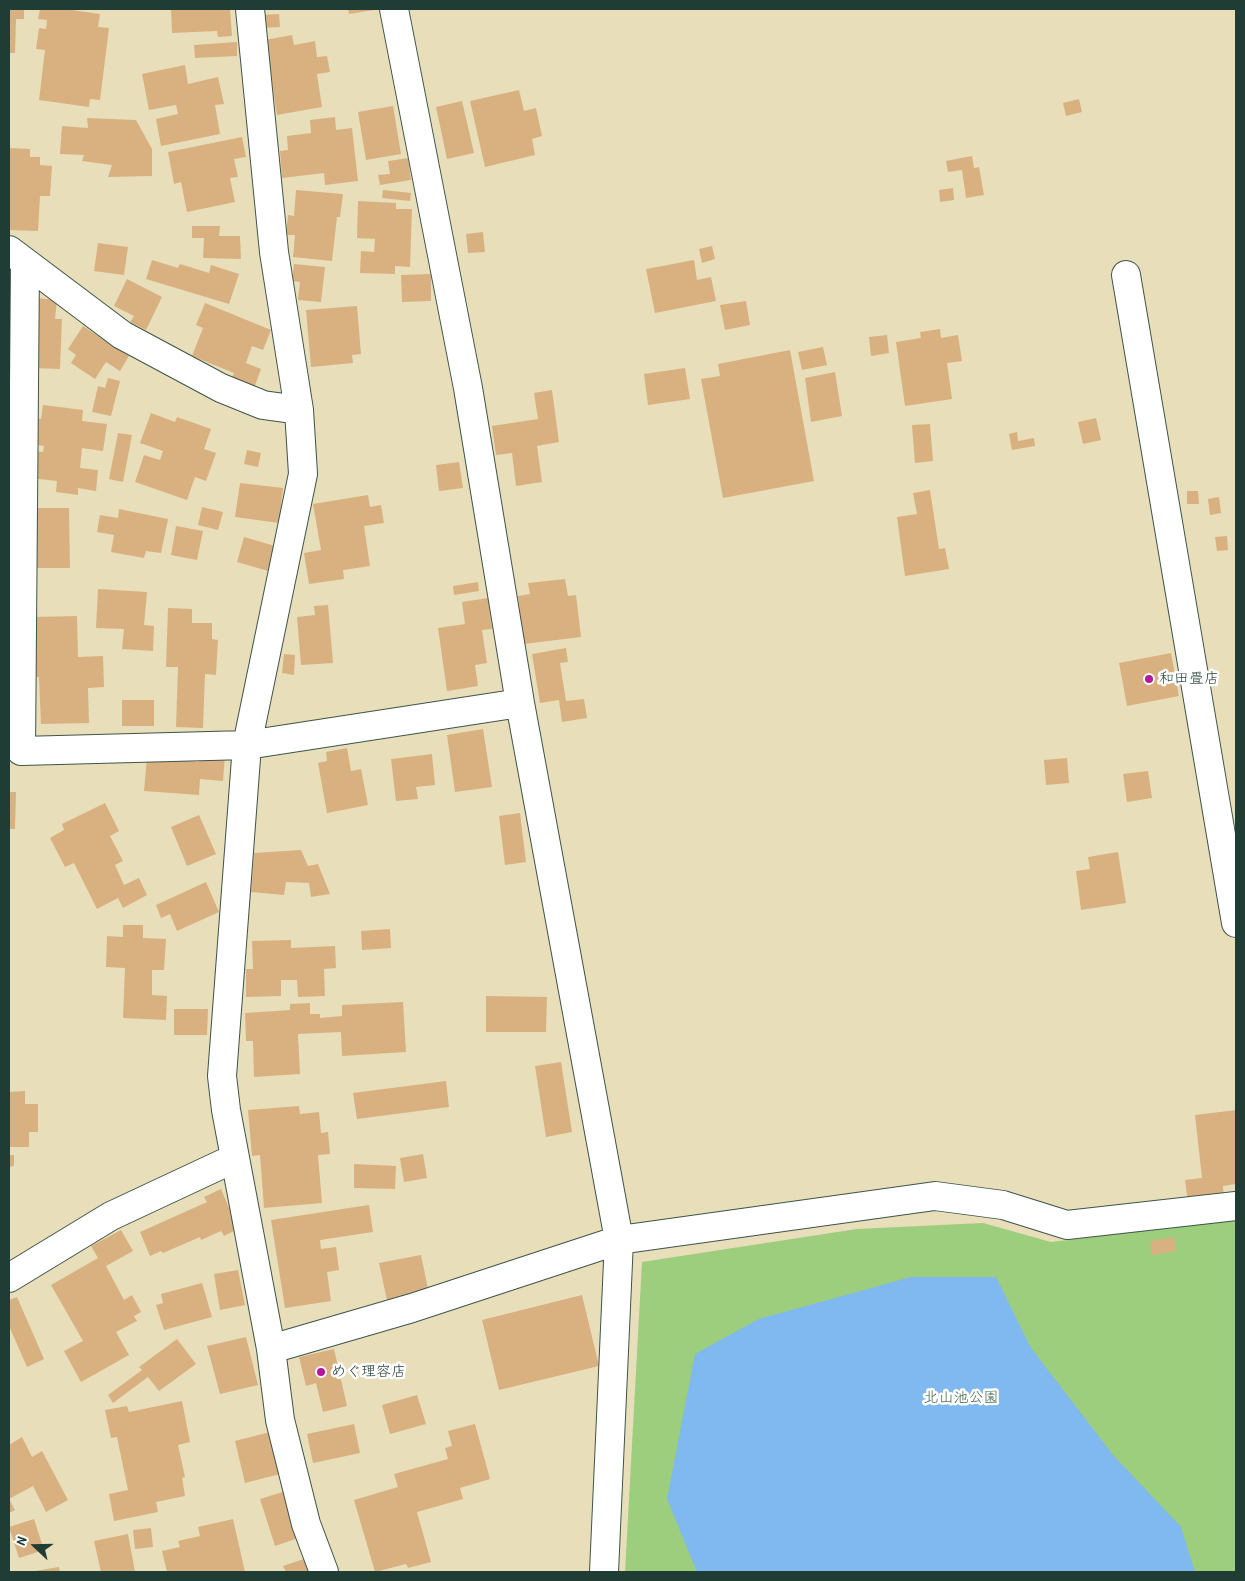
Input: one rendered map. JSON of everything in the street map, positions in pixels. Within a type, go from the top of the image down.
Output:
[{"type":"street","points":[[250,9],[274,252],[299,410],[303,474],[246,745],[222,1076],[234,1158],[271,1349],[280,1420],[306,1524],[324,1572]]},
{"type":"street","points":[[394,9],[468,388],[520,703],[619,1240],[604,1572]]},
{"type":"street","points":[[17,257],[122,335],[221,388],[263,405],[299,410]]},
{"type":"street","points":[[17,257],[21,751],[246,745],[520,703]]},
{"type":"street","points":[[1126,275],[1236,923]]},
{"type":"street","points":[[9,1278],[111,1216],[234,1158]]},
{"type":"street","points":[[271,1349],[412,1308],[619,1240],[935,1196],[1003,1205],[1067,1225],[1236,1206]]},
{"type":"green space","name":"北山池公園","points":[[1236,1219],[1236,1572],[625,1572],[642,1262],[857,1229],[983,1223],[1051,1242]]},
{"type":"water","points":[[911,1277],[996,1277],[1031,1348],[1113,1455],[1181,1527],[1195,1572],[697,1572],[667,1499],[695,1354],[759,1319]]},
{"type":"building","points":[[9,9],[24,9],[24,19],[16,19],[15,53],[9,53]]},
{"type":"building","points":[[40,9],[65,9],[100,14],[98,27],[109,28],[100,100],[90,99],[89,107],[39,100],[45,50],[36,49],[39,28],[46,29],[47,20],[38,19]]},
{"type":"building","points":[[171,9],[230,9],[232,36],[218,37],[217,31],[172,33]]},
{"type":"building","points":[[348,9],[374,9],[374,10],[349,14]]},
{"type":"building","points":[[279,14],[280,27],[261,28],[260,15]]},
{"type":"building","points":[[292,35],[294,45],[315,41],[317,57],[327,56],[330,72],[317,74],[322,107],[277,115],[265,40]]},
{"type":"building","points":[[237,42],[237,56],[195,58],[194,45]]},
{"type":"building","points":[[185,65],[188,84],[218,77],[224,104],[215,105],[220,134],[161,146],[156,119],[178,114],[176,105],[149,110],[142,74]]},
{"type":"building","points":[[519,90],[524,111],[536,108],[542,136],[532,139],[535,155],[485,167],[470,101]]},
{"type":"building","points":[[1079,99],[1082,112],[1066,116],[1063,103]]},
{"type":"building","points":[[462,101],[474,153],[447,159],[436,107]]},
{"type":"building","points":[[393,106],[401,154],[366,160],[358,112]]},
{"type":"building","points":[[335,117],[336,130],[352,128],[358,181],[325,185],[324,173],[282,178],[280,151],[288,150],[287,136],[311,133],[310,120]]},
{"type":"building","points":[[87,118],[136,120],[152,149],[152,176],[108,177],[112,165],[82,161],[84,155],[60,154],[62,126],[88,128]]},
{"type":"building","points":[[242,137],[246,157],[234,159],[238,177],[230,178],[235,202],[187,212],[181,182],[174,184],[168,152]]},
{"type":"building","points":[[9,148],[30,149],[30,157],[40,157],[40,165],[52,166],[50,196],[40,196],[38,231],[9,230]]},
{"type":"building","points":[[972,156],[974,168],[979,167],[984,195],[966,198],[962,170],[948,172],[946,161]]},
{"type":"building","points":[[408,158],[411,180],[380,185],[378,175],[390,174],[388,161]]},
{"type":"building","points":[[953,188],[954,200],[940,202],[939,190]]},
{"type":"building","points":[[296,190],[343,194],[340,217],[337,217],[332,261],[293,257],[295,235],[286,235],[288,215],[294,216]]},
{"type":"building","points":[[383,190],[411,193],[410,201],[382,198]]},
{"type":"building","points":[[358,201],[396,203],[396,209],[412,209],[410,267],[395,266],[395,274],[360,273],[361,251],[374,252],[375,239],[357,238]]},
{"type":"building","points":[[192,226],[220,226],[219,236],[240,236],[241,259],[203,258],[204,238],[192,238]]},
{"type":"building","points":[[483,232],[485,252],[468,253],[466,234]]},
{"type":"building","points":[[98,243],[128,247],[124,275],[94,271]]},
{"type":"building","points":[[712,246],[715,259],[702,263],[699,249]]},
{"type":"building","points":[[152,260],[178,268],[180,264],[209,273],[211,265],[239,274],[229,304],[146,279]]},
{"type":"building","points":[[694,260],[697,280],[711,277],[716,301],[655,313],[646,269]]},
{"type":"building","points":[[294,264],[325,267],[321,302],[298,300],[300,282],[292,281]]},
{"type":"building","points":[[431,274],[431,301],[402,302],[401,275]]},
{"type":"building","points":[[127,279],[162,297],[146,330],[130,322],[134,316],[114,306]]},
{"type":"building","points":[[36,298],[57,300],[55,319],[62,319],[60,369],[32,368]]},
{"type":"building","points":[[746,301],[750,325],[725,330],[720,305]]},
{"type":"building","points":[[205,303],[271,330],[263,350],[252,346],[246,363],[261,369],[254,388],[231,380],[234,373],[192,356],[203,328],[196,325]]},
{"type":"building","points":[[357,306],[361,354],[352,355],[353,363],[311,367],[306,310]]},
{"type":"building","points":[[83,326],[129,356],[120,371],[106,362],[95,379],[71,363],[76,355],[68,349]]},
{"type":"building","points":[[940,329],[941,338],[958,335],[962,361],[947,363],[952,399],[905,406],[896,342],[921,338],[920,332]]},
{"type":"building","points":[[887,335],[889,353],[871,356],[869,337]]},
{"type":"building","points":[[823,347],[827,365],[802,370],[798,352]]},
{"type":"building","points":[[790,350],[814,481],[723,498],[701,379],[720,376],[718,364]]},
{"type":"building","points":[[685,368],[690,399],[648,405],[644,374]]},
{"type":"building","points":[[835,372],[842,416],[811,422],[805,378]]},
{"type":"building","points":[[108,378],[120,381],[111,416],[92,412],[98,386],[105,388]]},
{"type":"building","points":[[552,390],[559,442],[537,446],[542,482],[516,486],[512,453],[496,455],[492,426],[538,419],[534,393]]},
{"type":"building","points":[[43,405],[83,410],[82,421],[107,424],[103,451],[82,448],[80,468],[98,470],[96,491],[78,488],[78,495],[56,492],[57,481],[30,478],[33,451],[43,452],[44,446],[30,444],[34,418],[41,419]]},
{"type":"building","points":[[151,413],[175,422],[177,417],[211,429],[204,449],[216,453],[206,481],[195,477],[187,500],[135,482],[144,455],[160,460],[163,451],[140,443]]},
{"type":"building","points":[[1096,418],[1101,440],[1083,444],[1078,422]]},
{"type":"building","points":[[930,424],[933,461],[915,463],[912,425]]},
{"type":"building","points":[[1017,432],[1018,441],[1034,438],[1035,446],[1012,450],[1009,434]]},
{"type":"building","points":[[118,433],[132,435],[123,482],[109,479]]},
{"type":"building","points":[[247,450],[261,453],[258,467],[244,464]]},
{"type":"building","points":[[459,462],[463,488],[439,491],[436,465]]},
{"type":"building","points":[[240,483],[283,488],[279,523],[235,517]]},
{"type":"building","points":[[930,490],[939,549],[945,548],[949,569],[905,576],[897,517],[917,514],[913,493]]},
{"type":"building","points":[[1187,491],[1198,491],[1199,504],[1187,504]]},
{"type":"building","points":[[368,495],[370,507],[381,505],[384,523],[364,526],[370,566],[343,570],[344,579],[309,584],[304,553],[321,550],[313,504]]},
{"type":"building","points":[[1219,497],[1221,513],[1210,515],[1208,499]]},
{"type":"building","points":[[202,507],[223,512],[218,530],[198,525]]},
{"type":"building","points":[[31,508],[69,508],[70,568],[32,568]]},
{"type":"building","points":[[119,509],[168,519],[161,553],[146,551],[144,558],[111,552],[114,535],[97,532],[100,515],[118,518]]},
{"type":"building","points":[[176,526],[203,531],[197,560],[171,555]]},
{"type":"building","points":[[1227,536],[1228,550],[1217,551],[1215,537]]},
{"type":"building","points":[[244,537],[275,546],[268,571],[237,562]]},
{"type":"building","points":[[565,579],[568,596],[576,595],[581,637],[524,644],[518,596],[530,594],[528,583]]},
{"type":"building","points":[[478,582],[479,591],[454,595],[453,586]]},
{"type":"building","points":[[98,589],[147,592],[144,625],[154,626],[153,651],[122,649],[124,629],[96,628]]},
{"type":"building","points":[[488,598],[492,629],[482,630],[487,663],[475,665],[478,686],[447,691],[438,628],[465,624],[462,602]]},
{"type":"building","points":[[328,605],[333,663],[301,665],[297,617],[315,615],[314,606]]},
{"type":"building","points":[[168,608],[192,609],[192,623],[212,623],[212,639],[218,640],[216,675],[205,674],[203,728],[176,727],[178,667],[166,667]]},
{"type":"building","points":[[77,616],[78,657],[103,656],[104,687],[88,688],[89,723],[41,724],[39,677],[33,677],[32,617]]},
{"type":"building","points":[[566,648],[568,662],[560,663],[566,701],[584,699],[587,718],[562,722],[559,700],[540,703],[532,654]]},
{"type":"building","name":"和田畳店","points":[[1171,653],[1179,696],[1127,706],[1119,663]]},
{"type":"building","points":[[284,654],[295,655],[294,675],[282,673]]},
{"type":"building","points":[[122,700],[154,700],[154,726],[122,726]]},
{"type":"building","points":[[483,729],[492,787],[455,792],[447,735]]},
{"type":"building","points":[[347,748],[351,771],[361,769],[368,805],[327,813],[318,763],[327,761],[326,752]]},
{"type":"building","points":[[200,753],[225,755],[223,781],[200,779],[199,795],[144,791],[147,757],[199,762]]},
{"type":"building","points":[[432,754],[435,785],[416,787],[418,799],[396,801],[391,759]]},
{"type":"building","points":[[1067,758],[1069,783],[1046,785],[1044,760]]},
{"type":"building","points":[[1148,771],[1152,798],[1127,802],[1123,774]]},
{"type":"building","points":[[9,792],[16,792],[15,829],[9,829]]},
{"type":"building","points":[[105,803],[119,831],[110,836],[123,861],[115,865],[124,885],[139,878],[147,895],[123,908],[118,898],[97,909],[74,863],[65,867],[50,838],[64,830],[62,824]]},
{"type":"building","points":[[520,813],[526,862],[505,865],[499,816]]},
{"type":"building","points":[[199,815],[216,854],[187,866],[171,827]]},
{"type":"building","points":[[301,850],[308,866],[318,864],[330,894],[311,897],[309,883],[286,882],[284,895],[251,892],[254,853]]},
{"type":"building","points":[[1118,852],[1126,903],[1081,910],[1076,871],[1090,869],[1088,857]]},
{"type":"building","points":[[206,882],[219,912],[177,931],[170,914],[161,918],[156,905]]},
{"type":"building","points":[[123,925],[143,925],[143,938],[166,939],[164,970],[152,970],[152,995],[167,996],[166,1020],[123,1018],[125,968],[106,967],[107,936],[123,937]]},
{"type":"building","points":[[390,929],[391,948],[362,950],[361,931]]},
{"type":"building","points":[[291,940],[291,948],[335,946],[336,968],[324,969],[325,996],[298,997],[297,980],[281,980],[281,996],[246,997],[246,969],[253,969],[252,941]]},
{"type":"building","points":[[486,996],[547,997],[546,1032],[486,1032]]},
{"type":"building","points":[[403,1002],[406,1052],[342,1056],[341,1032],[298,1034],[300,1074],[254,1077],[253,1041],[246,1041],[245,1013],[290,1010],[290,1004],[310,1003],[310,1014],[320,1014],[320,1018],[342,1016],[342,1005]]},
{"type":"building","points":[[174,1009],[208,1009],[207,1035],[174,1035]]},
{"type":"building","points":[[561,1062],[572,1132],[546,1137],[535,1066]]},
{"type":"building","points":[[446,1081],[449,1107],[357,1119],[353,1093]]},
{"type":"building","points":[[25,1091],[25,1104],[38,1104],[38,1132],[29,1132],[29,1147],[9,1147],[9,1092]]},
{"type":"building","points":[[299,1106],[300,1114],[319,1112],[321,1133],[328,1132],[330,1154],[318,1155],[322,1203],[264,1208],[260,1155],[252,1156],[248,1110]]},
{"type":"building","points":[[1236,1110],[1236,1184],[1223,1186],[1224,1197],[1188,1202],[1185,1180],[1202,1178],[1195,1115]]},
{"type":"building","points":[[423,1154],[427,1178],[404,1182],[400,1158]]},
{"type":"building","points":[[9,1155],[14,1155],[14,1166],[9,1167]]},
{"type":"building","points":[[354,1164],[396,1166],[395,1189],[354,1188]]},
{"type":"building","points":[[221,1189],[238,1229],[224,1236],[221,1231],[201,1240],[200,1237],[163,1253],[161,1251],[150,1256],[140,1232],[207,1202],[204,1197]]},
{"type":"building","points":[[369,1205],[373,1232],[320,1240],[321,1249],[336,1247],[339,1270],[327,1272],[331,1301],[285,1308],[271,1220]]},
{"type":"building","points":[[121,1230],[133,1251],[106,1266],[124,1300],[132,1295],[141,1312],[134,1316],[137,1321],[116,1332],[129,1355],[81,1382],[64,1351],[83,1341],[51,1285],[98,1258],[91,1246]]},
{"type":"building","points":[[1174,1237],[1176,1251],[1152,1255],[1150,1241]]},
{"type":"building","points":[[421,1255],[428,1289],[412,1292],[414,1300],[388,1305],[379,1263]]},
{"type":"building","points":[[238,1270],[245,1305],[220,1310],[214,1274]]},
{"type":"building","points":[[202,1283],[212,1317],[164,1330],[156,1305],[163,1303],[161,1294]]},
{"type":"building","points":[[582,1295],[599,1366],[499,1390],[482,1320]]},
{"type":"building","points":[[17,1297],[44,1359],[27,1367],[9,1326],[9,1300]]},
{"type":"building","points":[[246,1337],[258,1385],[220,1394],[207,1346]]},
{"type":"building","points":[[177,1339],[196,1364],[159,1391],[148,1377],[113,1403],[108,1395],[142,1370],[139,1367]]},
{"type":"building","points":[[334,1349],[347,1406],[323,1412],[316,1383],[306,1386],[299,1357]]},
{"type":"building","points":[[417,1395],[426,1424],[390,1434],[382,1405]]},
{"type":"building","points":[[182,1401],[190,1442],[178,1445],[185,1477],[182,1478],[185,1496],[156,1502],[158,1512],[114,1521],[109,1494],[128,1490],[117,1437],[111,1438],[105,1410],[127,1406],[129,1412]]},
{"type":"building","points":[[354,1424],[360,1453],[313,1463],[307,1434]]},
{"type":"building","points":[[475,1424],[490,1479],[460,1488],[463,1499],[417,1512],[431,1562],[408,1568],[406,1564],[375,1572],[354,1500],[398,1487],[394,1474],[448,1459],[445,1448],[452,1446],[448,1431]]},
{"type":"building","points":[[270,1432],[280,1474],[245,1483],[235,1441]]},
{"type":"building","points":[[22,1437],[32,1457],[42,1451],[68,1500],[46,1512],[33,1486],[9,1499],[9,1445]]},
{"type":"building","points":[[289,1490],[304,1536],[275,1546],[260,1499]]},
{"type":"building","points":[[9,1499],[15,1510],[9,1513]]},
{"type":"building","points":[[34,1519],[44,1550],[19,1558],[9,1527]]},
{"type":"building","points":[[233,1519],[245,1572],[167,1572],[162,1551],[180,1547],[178,1541],[200,1536],[198,1527]]},
{"type":"building","points":[[151,1528],[153,1547],[135,1549],[133,1530]]},
{"type":"building","points":[[128,1534],[135,1572],[101,1572],[94,1541]]},
{"type":"building","points":[[313,1556],[318,1572],[286,1572],[283,1566]]},
{"type":"building","points":[[59,1567],[60,1572],[35,1572],[35,1571]]},
{"type":"place","name":"和田畳店","points":[[1149,679]]},
{"type":"place","name":"めぐ理容店","points":[[321,1372]]}]
